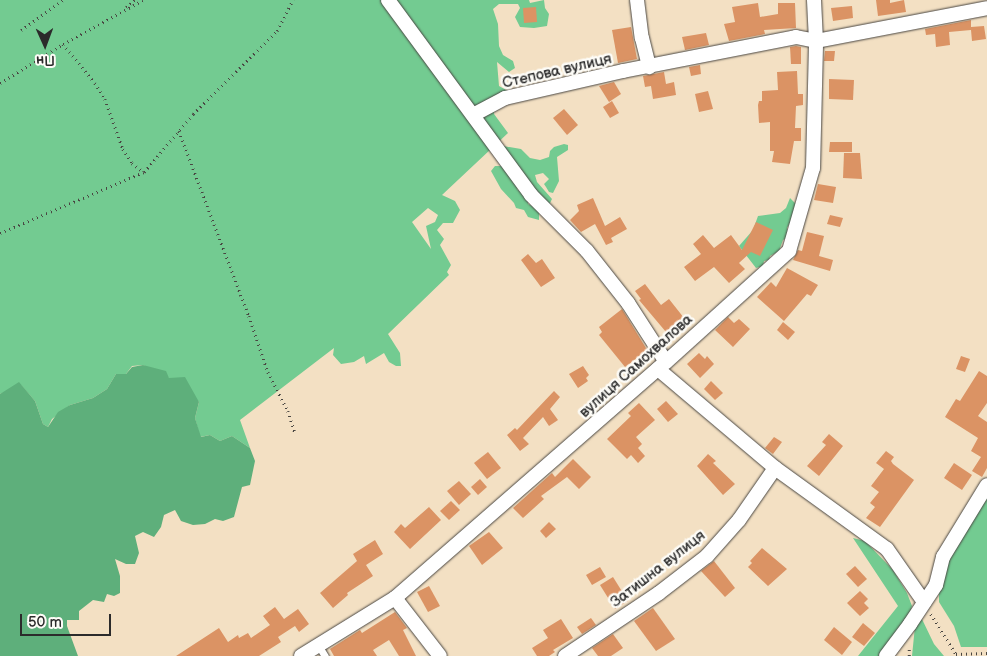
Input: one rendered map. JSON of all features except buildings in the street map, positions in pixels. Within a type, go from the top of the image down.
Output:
[{"type":"street","points":[[388,0],[531,194],[587,252],[628,303],[662,365],[775,468],[887,549],[924,602]]},
{"type":"street","points":[[637,0],[642,38],[649,67]]},
{"type":"street","name":"вулиця Самохвалова","points":[[301,656],[322,650],[395,598],[662,365],[789,250],[813,168],[816,41],[814,0]]},
{"type":"street","name":"Степова вулиця","points":[[473,115],[504,98],[649,67],[796,37],[816,41],[987,8]]},
{"type":"street","name":"Затишна вулиця","points":[[565,656],[659,593],[707,556],[739,520],[775,468]]},
{"type":"street","points":[[886,656],[936,585],[943,557],[987,485]]},
{"type":"street","points":[[395,598],[440,656]]},
{"type":"path","points":[[21,30],[63,0]]},
{"type":"path","points":[[123,10],[135,0]]},
{"type":"path","points":[[0,83],[63,44],[143,0]]},
{"type":"path","points":[[0,233],[144,172],[179,132],[277,31],[293,0]]},
{"type":"path","points":[[63,44],[96,83],[105,99],[122,149],[132,163],[144,172]]},
{"type":"path","points":[[179,132],[249,316],[268,372],[288,411],[295,432]]},
{"type":"path","points":[[924,602],[956,655],[987,653]]},
{"type":"green space","points":[[0,0],[529,0],[530,3],[544,0],[545,8],[549,14],[547,26],[534,28],[520,27],[515,17],[520,8],[518,4],[499,4],[493,9],[498,24],[499,46],[503,55],[513,61],[515,68],[509,72],[497,62],[499,86],[510,92],[495,97],[494,114],[508,133],[442,195],[455,201],[460,210],[453,223],[443,223],[437,230],[444,239],[440,245],[451,265],[447,272],[449,275],[388,334],[400,353],[401,366],[396,366],[389,362],[384,353],[366,364],[364,356],[354,362],[341,364],[333,355],[334,348],[240,420],[250,448],[232,436],[220,441],[210,435],[200,437],[195,418],[199,402],[169,378],[143,365],[132,366],[126,374],[116,374],[107,389],[93,398],[70,405],[52,419],[48,427],[43,424],[35,401],[21,385],[0,394]],"holes":[[[428,208],[438,215],[435,222],[426,226],[431,249],[412,222]]]},
{"type":"green space","points":[[564,144],[568,145],[568,150],[557,157],[559,181],[553,193],[549,192],[544,184],[549,179],[543,173],[535,175],[537,182],[552,199],[547,209],[518,186],[517,189],[528,198],[528,204],[539,209],[539,220],[528,217],[524,210],[516,208],[514,203],[501,189],[491,171],[495,166],[502,166],[503,146],[521,149],[530,158],[540,160],[549,157],[550,151],[554,147]]},
{"type":"green space","points":[[790,198],[796,204],[795,214],[787,228],[789,237],[783,240],[779,251],[770,256],[769,260],[764,261],[763,266],[756,268],[739,246],[753,230],[758,216],[780,213],[786,208]]},
{"type":"green space","points":[[143,365],[166,371],[169,378],[185,377],[199,402],[195,418],[201,437],[210,435],[220,441],[232,436],[250,448],[255,461],[250,485],[242,487],[234,517],[223,521],[215,519],[205,524],[193,525],[181,521],[175,510],[164,515],[161,527],[154,537],[143,532],[135,536],[139,553],[135,564],[126,564],[115,559],[120,576],[120,593],[114,596],[107,594],[104,602],[93,600],[79,611],[79,620],[67,620],[67,626],[78,656],[0,656],[0,394],[19,382],[35,401],[43,424],[48,427],[58,412],[70,405],[93,398],[107,389],[116,374],[126,374],[132,367]]},
{"type":"green space","points":[[987,495],[987,647],[961,647],[954,626],[939,602],[939,586],[952,553]]},
{"type":"green space","points":[[853,538],[865,541],[893,570],[907,593],[912,606],[909,617],[882,656],[858,656],[898,606]]},
{"type":"green space","points":[[920,615],[934,644],[944,656],[912,656],[915,626]]}]
